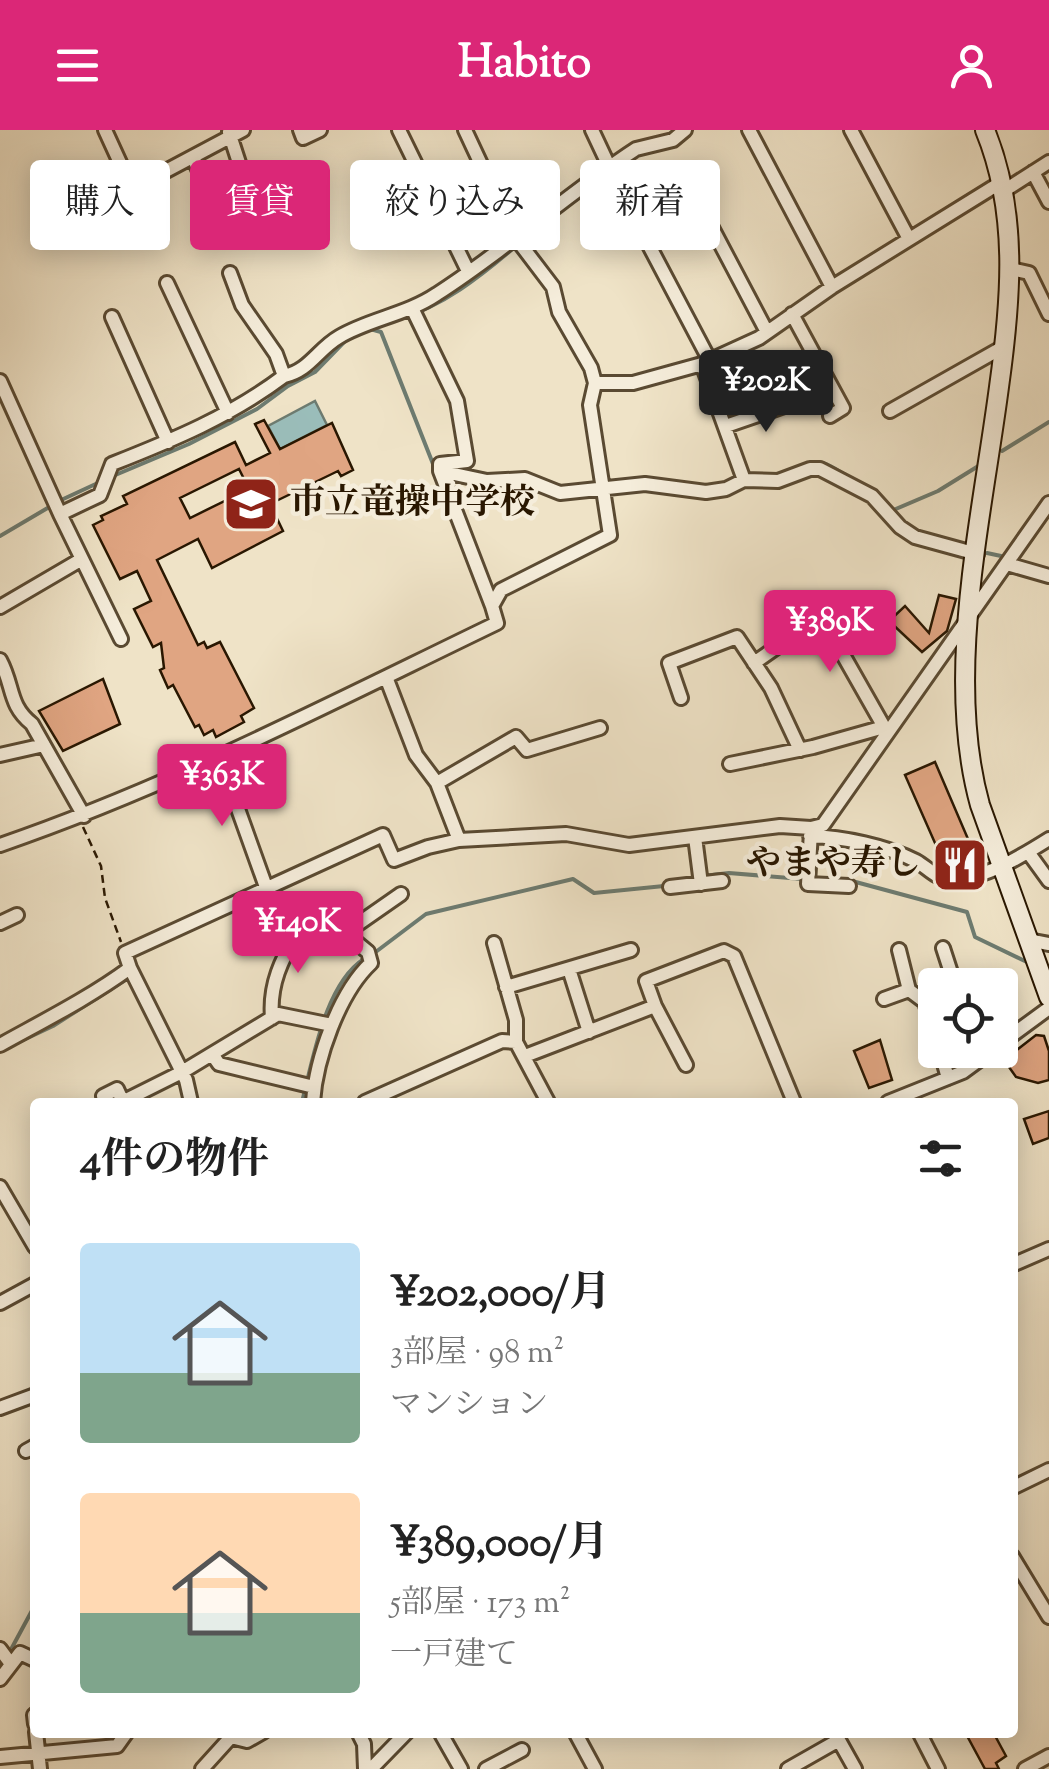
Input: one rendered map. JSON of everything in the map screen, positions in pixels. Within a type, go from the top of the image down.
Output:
[{"type":"street","points":[[106,130],[119,160]]},
{"type":"street","points":[[300,130],[303,138],[320,130]]},
{"type":"street","points":[[398,130],[468,271]]},
{"type":"street","points":[[465,130],[479,160]]},
{"type":"street","points":[[592,130],[606,160]]},
{"type":"street","points":[[622,160],[636,149],[673,140],[685,130]]},
{"type":"street","points":[[749,130],[832,286]]},
{"type":"street","points":[[851,130],[909,239]]},
{"type":"street","points":[[985,130],[1009,228],[1011,269],[1005,346],[968,616],[969,746],[977,794],[1049,997]]},
{"type":"street","points":[[170,168],[234,132],[241,160]]},
{"type":"street","points":[[193,156],[195,160]]},
{"type":"street","points":[[596,383],[633,383],[706,363],[768,332],[832,286],[909,239],[1049,162]]},
{"type":"street","points":[[1033,172],[1049,202]]},
{"type":"street","points":[[560,208],[580,193]]},
{"type":"street","points":[[720,242],[768,332]]},
{"type":"street","points":[[56,506],[100,495],[112,464],[228,413],[284,376],[308,366],[342,334],[413,313],[502,250]]},
{"type":"street","points":[[492,606],[502,590],[610,536],[590,406],[596,383],[559,312],[553,287],[525,250]]},
{"type":"street","points":[[650,250],[706,363],[744,480]]},
{"type":"street","points":[[1011,269],[1029,273],[1049,314]]},
{"type":"street","points":[[230,273],[242,305],[276,354],[284,376]]},
{"type":"street","points":[[168,283],[228,413]]},
{"type":"street","points":[[0,845],[81,817],[218,756],[497,623],[440,470],[440,464],[467,461],[458,401],[413,313]]},
{"type":"street","points":[[792,314],[843,408],[830,416]]},
{"type":"street","points":[[112,317],[168,442]]},
{"type":"street","points":[[890,411],[1005,346]]},
{"type":"street","points":[[0,381],[121,640]]},
{"type":"street","points":[[726,426],[792,403]]},
{"type":"street","points":[[440,470],[488,481],[525,479],[560,493],[645,484],[706,492],[726,489],[744,480],[778,481],[820,469],[872,496],[900,528],[977,554]]},
{"type":"street","points":[[811,832],[823,825],[887,728],[1049,503]]},
{"type":"street","points":[[0,607],[82,559]]},
{"type":"street","points":[[1007,564],[1049,576]]},
{"type":"street","points":[[754,663],[820,616],[887,728]]},
{"type":"street","points":[[680,698],[669,663],[737,636],[771,688],[800,750]]},
{"type":"street","points":[[0,660],[8,676],[5,690],[44,744],[81,817]]},
{"type":"street","points":[[386,676],[416,755],[437,783],[459,840]]},
{"type":"street","points":[[437,783],[516,737],[528,750],[600,728]]},
{"type":"street","points":[[730,764],[887,728]]},
{"type":"street","points":[[0,755],[44,744]]},
{"type":"street","points":[[218,756],[266,887]]},
{"type":"street","points":[[190,1098],[184,1070],[125,953],[383,835],[394,860],[459,840],[566,834],[629,845],[780,826],[880,848],[915,860],[938,877],[951,880],[1001,867],[1049,839]]},
{"type":"street","points":[[811,832],[808,879],[849,886]]},
{"type":"street","points":[[695,837],[701,879]]},
{"type":"street","points":[[1028,852],[1049,881]]},
{"type":"street","points":[[670,887],[701,879],[722,881]]},
{"type":"street","points":[[312,1098],[309,1086],[326,1024],[372,963],[369,955],[344,933],[401,894]]},
{"type":"street","points":[[0,923],[18,915]]},
{"type":"street","points":[[272,1018],[278,966],[298,931]]},
{"type":"street","points":[[1028,940],[1049,944]]},
{"type":"street","points":[[494,943],[516,1020],[516,1042],[546,1098]]},
{"type":"street","points":[[943,948],[949,968]]},
{"type":"street","points":[[506,987],[631,950]]},
{"type":"street","points":[[899,950],[909,990],[918,997]]},
{"type":"street","points":[[686,1065],[646,981],[724,951],[734,956],[792,1098]]},
{"type":"street","points":[[568,968],[589,1032]]},
{"type":"street","points":[[0,1044],[132,972]]},
{"type":"street","points":[[884,999],[909,990]]},
{"type":"street","points":[[525,1056],[655,1006]]},
{"type":"street","points":[[1018,1031],[1049,1008]]},
{"type":"street","points":[[131,1098],[278,1014],[326,1024]]},
{"type":"street","points":[[374,1098],[502,1041],[516,1042]]},
{"type":"street","points":[[212,1054],[219,1064],[309,1086]]},
{"type":"street","points":[[945,1068],[948,1078]]},
{"type":"street","points":[[898,1098],[948,1078],[961,1068]]},
{"type":"street","points":[[103,1096],[116,1089],[121,1098]]},
{"type":"street","points":[[0,1187],[30,1238]]},
{"type":"street","points":[[1018,1262],[1049,1249]]},
{"type":"street","points":[[0,1303],[30,1287]]},
{"type":"street","points":[[0,1408],[30,1397]]},
{"type":"street","points":[[1018,1485],[1049,1470]]},
{"type":"street","points":[[1018,1566],[1049,1617]]},
{"type":"street","points":[[0,1678],[6,1657],[20,1653],[30,1658]]},
{"type":"street","points":[[37,1738],[40,1769]]},
{"type":"street","points":[[0,1757],[117,1746],[123,1738]]},
{"type":"street","points":[[202,1769],[233,1738]]},
{"type":"street","points":[[361,1738],[368,1769]]},
{"type":"street","points":[[368,1769],[401,1738]]},
{"type":"street","points":[[443,1738],[461,1769]]},
{"type":"street","points":[[578,1738],[595,1769]]},
{"type":"street","points":[[788,1769],[834,1738]]},
{"type":"street","points":[[838,1738],[856,1769]]},
{"type":"street","points":[[922,1738],[938,1769]]},
{"type":"street","points":[[486,1769],[522,1750]]},
{"type":"street","points":[[1025,1769],[1049,1756]]},
{"type":"path","points":[[81,817],[101,866],[105,898],[125,953]]},
{"type":"water","points":[[315,401],[327,425],[280,449],[268,426]]},
{"type":"building","points":[[264,420],[280,449],[332,423],[353,470],[341,476],[338,471],[270,504],[283,531],[212,568],[198,539],[157,560],[198,645],[204,642],[207,648],[220,642],[254,708],[241,716],[244,722],[216,737],[213,730],[204,735],[199,725],[195,727],[173,685],[168,688],[160,670],[164,668],[161,643],[153,647],[134,609],[151,601],[137,571],[120,579],[93,525],[103,520],[101,516],[127,504],[123,496],[235,442],[246,465],[270,453],[255,424]],"holes":[[[239,469],[249,489],[190,518],[180,498]]]},
{"type":"building","points":[[939,595],[956,599],[947,631],[922,652],[889,621],[905,606],[929,633]]},
{"type":"building","points":[[103,679],[120,724],[63,751],[39,711]]},
{"type":"building","points":[[935,762],[971,846],[965,848],[971,867],[946,868],[905,775]]},
{"type":"building","points":[[1036,1035],[1044,1036],[1049,1051],[1049,1080],[1038,1083],[1016,1077],[1010,1068],[1018,1068],[1018,1049]]},
{"type":"building","points":[[880,1040],[892,1080],[869,1088],[854,1051]]},
{"type":"building","points":[[1049,1111],[1049,1138],[1033,1144],[1024,1119]]},
{"type":"building","points":[[968,1738],[996,1738],[1006,1756],[996,1763],[999,1769],[985,1769]]},
{"type":"waterway","points":[[398,319],[445,299],[511,250]]},
{"type":"waterway","points":[[370,329],[381,332],[435,469]]},
{"type":"waterway","points":[[113,476],[189,444],[257,409],[315,372],[348,338]]},
{"type":"waterway","points":[[1002,451],[1049,422]]},
{"type":"waterway","points":[[804,465],[821,463],[845,475]]},
{"type":"waterway","points":[[891,511],[938,491],[980,465]]},
{"type":"waterway","points":[[59,501],[100,482]]},
{"type":"waterway","points":[[0,536],[51,506]]},
{"type":"waterway","points":[[987,553],[1001,556]]},
{"type":"waterway","points":[[703,876],[729,873],[802,879]]},
{"type":"waterway","points":[[373,954],[426,914],[573,879],[594,893],[664,886]]},
{"type":"waterway","points":[[852,881],[967,912],[975,937],[1029,963]]},
{"type":"waterway","points":[[303,1098],[330,1004],[339,986],[364,959]]},
{"type":"waterway","points":[[17,1043],[53,1026],[130,977]]},
{"type":"waterway","points":[[1018,1269],[1026,1266]]},
{"type":"waterway","points":[[8,1655],[30,1614]]},
{"type":"place","name":"市立竜操中学校","points":[[251,504]]},
{"type":"place","name":"やまや寿し","points":[[960,865]]}]
